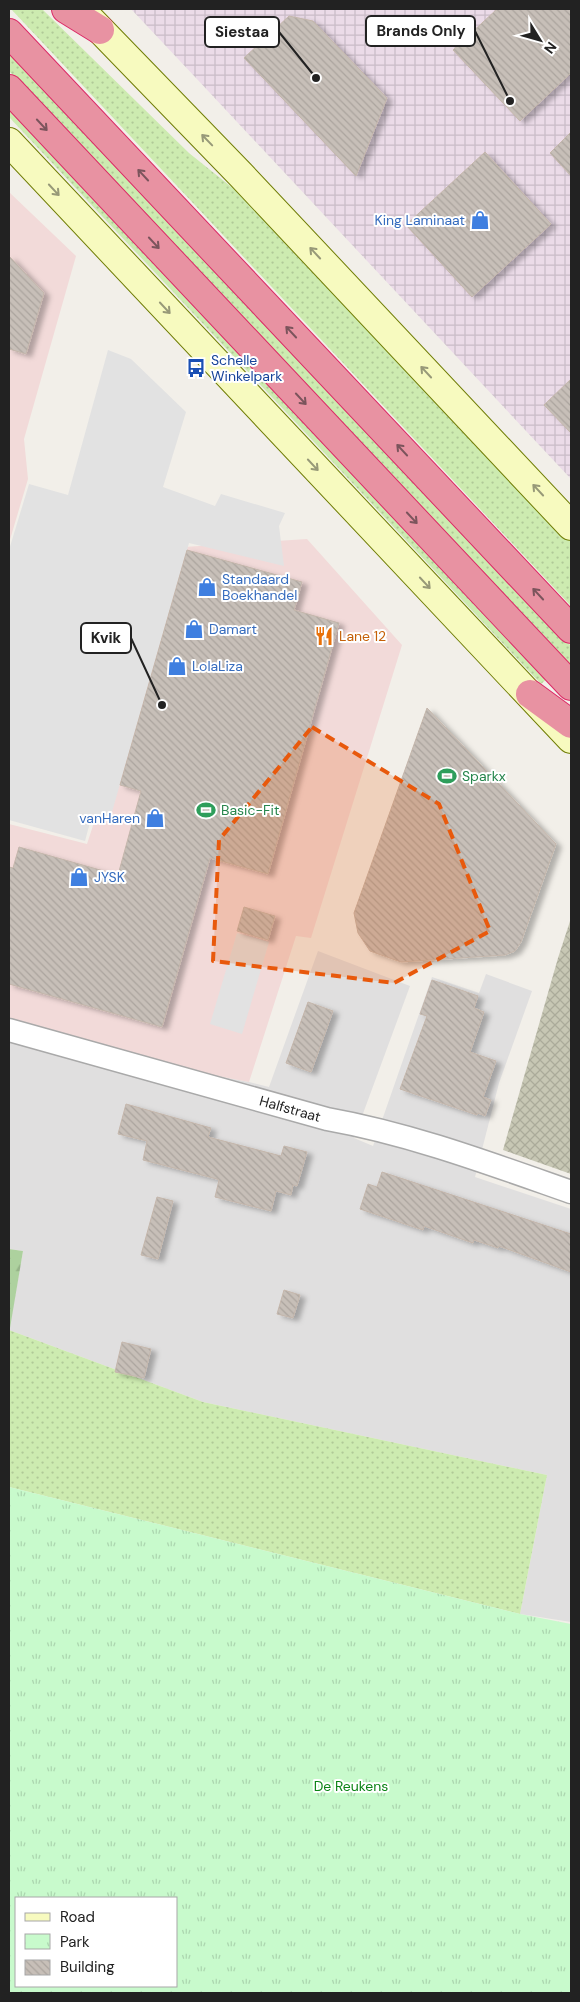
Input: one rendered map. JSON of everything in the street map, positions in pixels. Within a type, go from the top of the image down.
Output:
[{"type":"highway","points":[[66,9],[100,30]]},
{"type":"highway","points":[[9,33],[571,629]]},
{"type":"highway","points":[[9,89],[571,686]]},
{"type":"highway","points":[[530,694],[571,724]]},
{"type":"main road","points":[[81,9],[241,175],[571,526]]},
{"type":"main road","points":[[9,142],[571,739]]},
{"type":"street","name":"Halfstraat","points":[[9,1030],[327,1119],[360,1125],[401,1136],[489,1163],[571,1192]]},
{"type":"highlighted area","points":[[312,727],[439,804],[490,931],[394,983],[213,961],[219,840]]},
{"type":"shaded area","points":[[131,9],[571,9],[571,479],[196,78]]},
{"type":"shaded area","points":[[9,192],[76,256],[24,439],[28,479],[9,543]]},
{"type":"shaded area","points":[[108,350],[131,359],[186,412],[163,487],[215,506],[221,494],[285,513],[279,526],[284,566],[189,543],[110,819],[92,815],[85,841],[9,820],[9,550],[29,484],[68,495]]},
{"type":"shaded area","points":[[307,539],[402,645],[311,938],[296,936],[249,1082],[9,1036],[9,824],[87,844],[184,547]]},
{"type":"shaded area","points":[[571,918],[571,1174],[503,1150]]},
{"type":"shaded area","points":[[237,933],[269,942],[242,1034],[210,1024]]},
{"type":"shaded area","points":[[318,951],[410,986],[354,1138],[373,1146],[432,977],[479,993],[486,974],[532,991],[499,1083],[475,1177],[571,1209],[571,1622],[520,1614],[547,1475],[203,1402],[9,1330],[23,1251],[9,1249],[9,1036],[269,1087]]},
{"type":"green space","points":[[11,9],[42,9],[189,153],[265,214],[571,542],[571,606]]},
{"type":"green space","points":[[9,50],[571,646],[571,669],[9,71]]},
{"type":"green space","points":[[9,107],[548,678],[541,684],[9,117]]},
{"type":"green space","points":[[9,1249],[23,1251],[9,1334]]},
{"type":"green space","points":[[9,1330],[203,1402],[547,1475],[520,1614],[9,1487]]},
{"type":"green space","name":"De Reukens","points":[[9,1487],[520,1614],[571,1624],[571,1993],[9,1993]]},
{"type":"building","points":[[497,9],[571,9],[571,73],[520,121],[453,50]]},
{"type":"building","points":[[289,16],[313,21],[387,98],[356,176],[244,58]]},
{"type":"building","points":[[571,132],[571,176],[550,153]]},
{"type":"building","points":[[485,152],[551,224],[472,297],[406,225]]},
{"type":"building","points":[[9,256],[44,293],[26,354],[9,349]]},
{"type":"building","points":[[571,379],[571,433],[544,405]]},
{"type":"building","points":[[187,550],[302,582],[294,610],[339,623],[268,874],[210,858],[162,1027],[9,984],[9,867],[13,868],[19,847],[118,875],[141,791],[120,785]]},
{"type":"building","name":"Sparkx","points":[[427,708],[556,844],[521,942],[515,951],[505,955],[401,962],[370,951],[358,933],[354,913]]},
{"type":"building","points":[[244,907],[275,916],[268,940],[237,931]]},
{"type":"building","points":[[432,980],[478,996],[474,1008],[484,1012],[470,1052],[496,1061],[483,1097],[491,1100],[485,1116],[400,1089],[427,1016],[420,1014]]},
{"type":"building","points":[[308,1002],[333,1011],[311,1072],[286,1063]]},
{"type":"building","points":[[126,1104],[211,1128],[208,1137],[281,1156],[284,1146],[307,1152],[297,1186],[293,1185],[291,1195],[276,1191],[271,1211],[215,1197],[219,1180],[143,1160],[147,1141],[118,1134]]},
{"type":"building","points":[[382,1172],[571,1234],[571,1272],[499,1246],[498,1248],[474,1240],[473,1243],[424,1226],[423,1230],[360,1209],[368,1184],[377,1187]]},
{"type":"building","points":[[157,1197],[173,1201],[158,1259],[141,1255]]},
{"type":"building","points":[[284,1290],[300,1295],[293,1318],[277,1314]]},
{"type":"building","points":[[122,1342],[151,1349],[144,1378],[115,1372]]},
{"type":"place","name":"Siestaa","points":[[316,78]]},
{"type":"place","name":"Brands Only","points":[[510,101]]},
{"type":"place","name":"King Laminaat","points":[[480,220]]},
{"type":"place","name":"Schelle Winkelpark","points":[[196,368]]},
{"type":"place","name":"Standaard Boekhandel","points":[[207,587]]},
{"type":"place","name":"Damart","points":[[194,629]]},
{"type":"place","name":"Lane 12","points":[[324,636]]},
{"type":"place","name":"LolaLiza","points":[[177,666]]},
{"type":"place","name":"Kvik","points":[[162,705]]},
{"type":"place","name":"Sparkx","points":[[447,776]]},
{"type":"place","name":"Basic-Fit","points":[[206,810]]},
{"type":"place","name":"vanHaren","points":[[155,818]]},
{"type":"place","name":"JYSK","points":[[79,877]]}]
